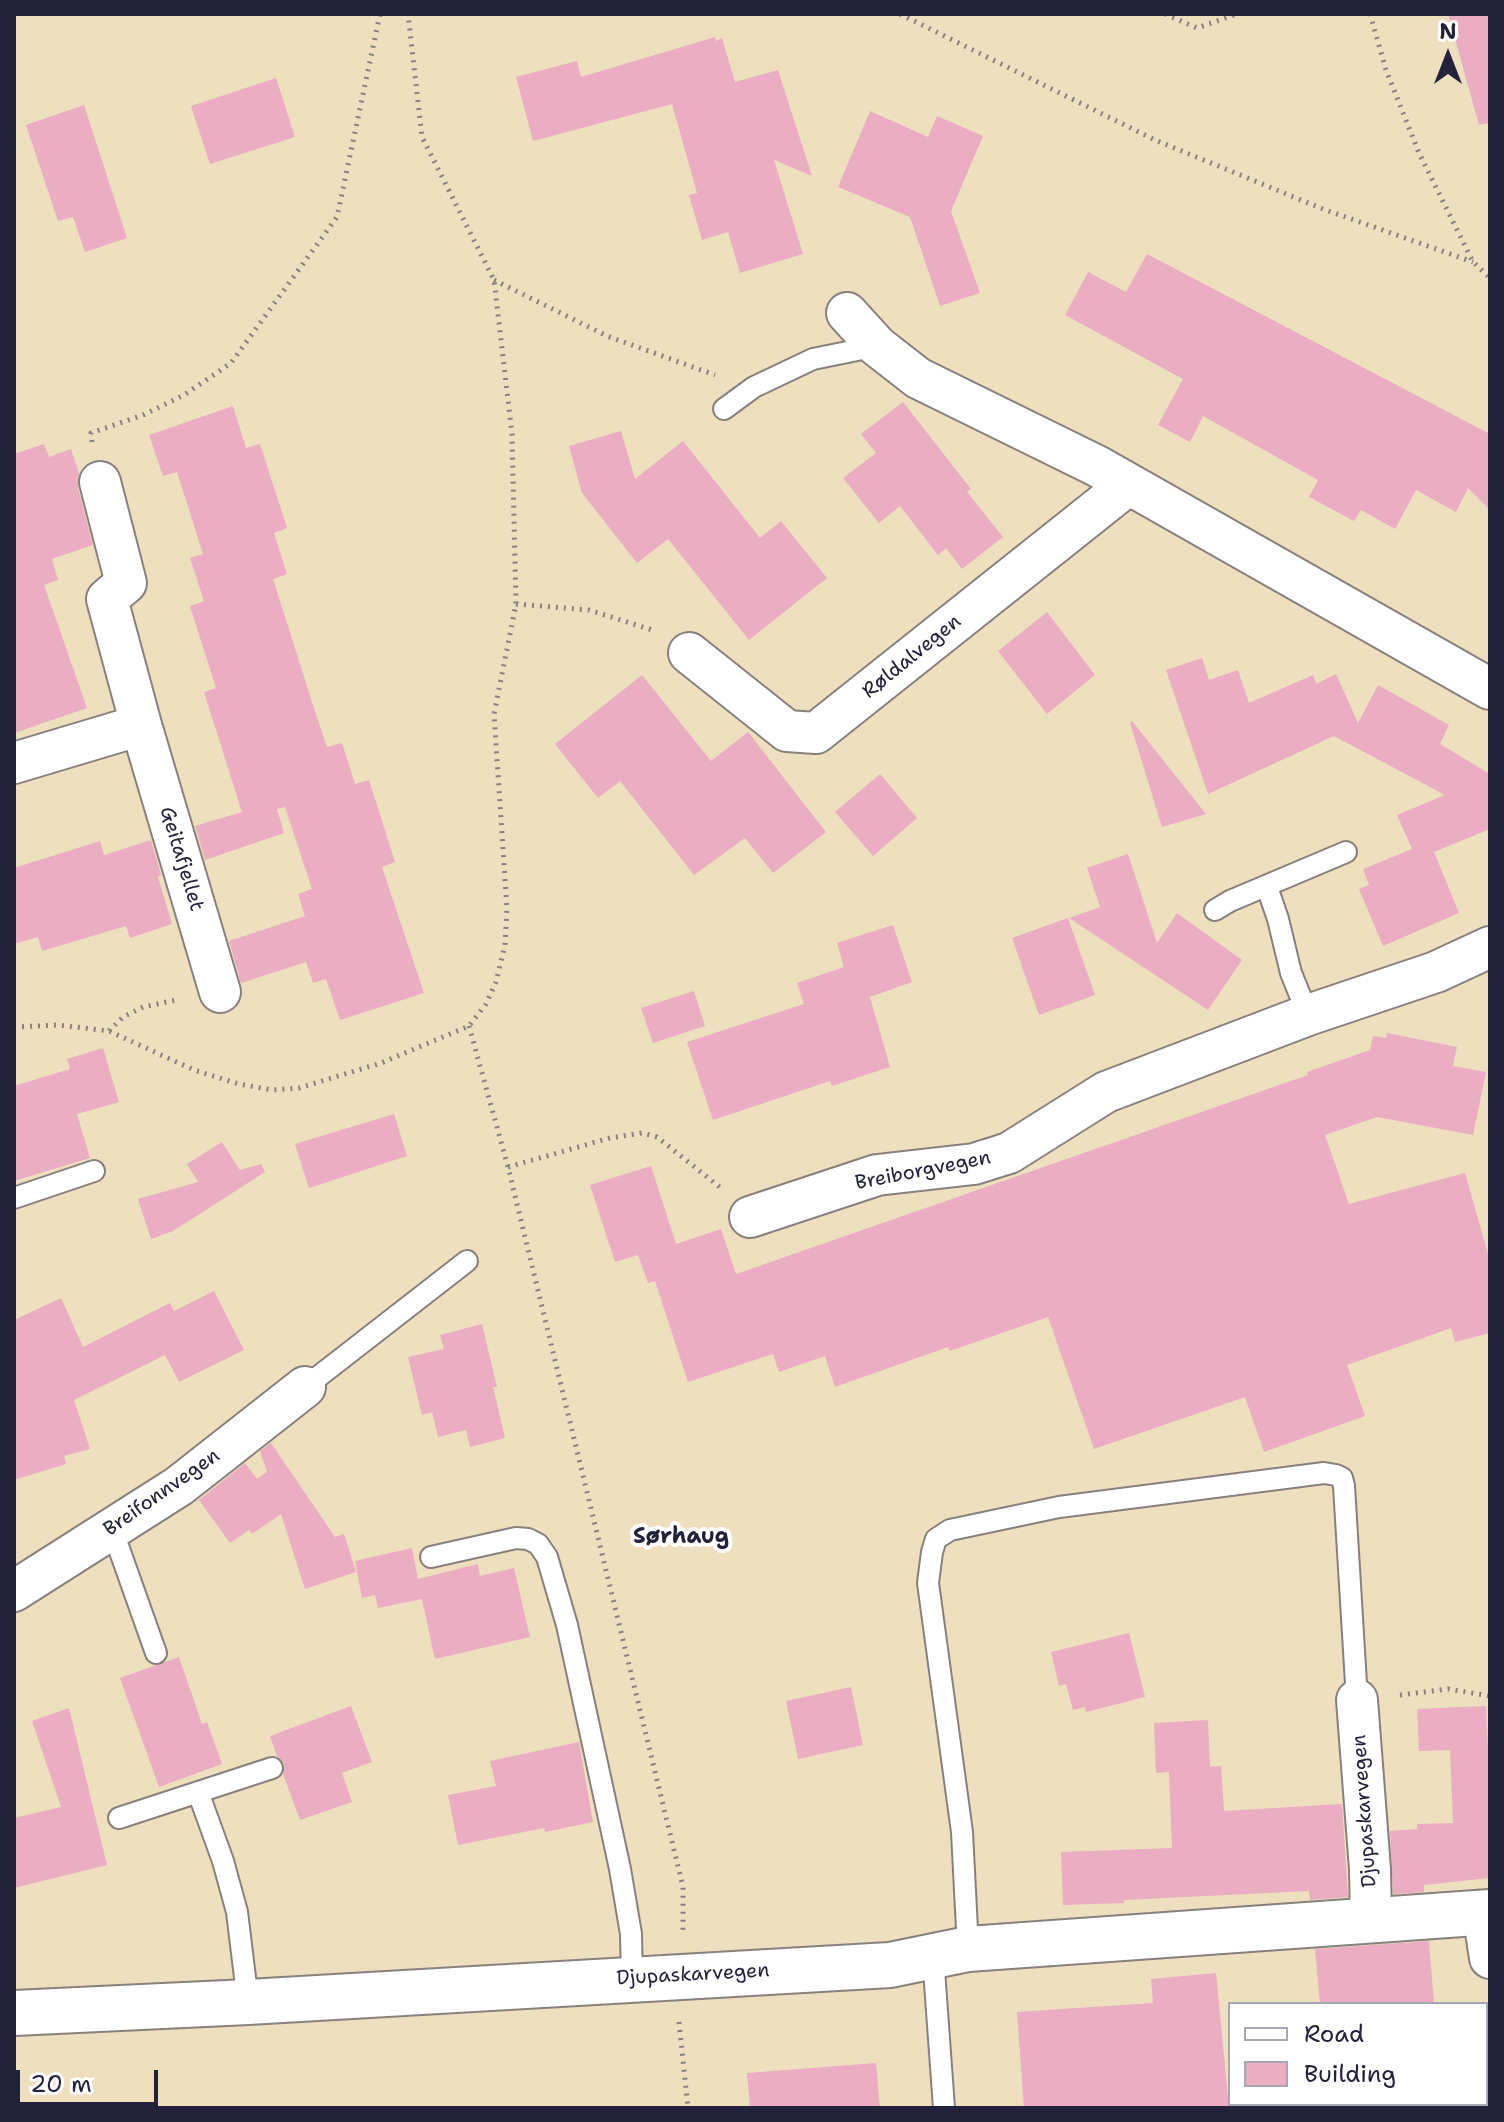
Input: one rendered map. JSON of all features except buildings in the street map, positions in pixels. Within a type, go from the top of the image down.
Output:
[{"type":"street","points":[[847,313],[877,346],[918,378],[1129,484],[1490,689]]},
{"type":"street","name":"Geitafjellet","points":[[100,482],[126,583],[107,599],[220,992]]},
{"type":"street","name":"Røldalvegen","points":[[689,653],[787,731],[816,733],[1129,484]]},
{"type":"street","points":[[14,763],[141,725]]},
{"type":"street","name":"Breiborgvegen","points":[[750,1217],[877,1175],[974,1164],[1009,1153],[1106,1092],[1308,1015],[1436,972],[1490,947]]},
{"type":"street","name":"Breifonnvegen","points":[[14,1591],[179,1486],[305,1387]]},
{"type":"street","name":"Djupaskarvegen","points":[[1357,1700],[1371,1921]]},
{"type":"street","points":[[1486,1912],[1490,1958]]},
{"type":"street","name":"Djupaskarvegen","points":[[14,2013],[890,1965],[951,1953],[1486,1912]]},
{"type":"lane","points":[[724,409],[754,387],[813,359],[877,346]]},
{"type":"lane","points":[[1215,910],[1346,852]]},
{"type":"lane","points":[[1267,887],[1291,973],[1308,1015]]},
{"type":"lane","points":[[14,1198],[94,1171]]},
{"type":"lane","points":[[305,1387],[467,1261]]},
{"type":"lane","points":[[944,2108],[951,1953],[962,1832],[928,1583],[936,1539],[950,1530],[1059,1507],[1324,1473],[1336,1475],[1342,1478],[1344,1486],[1357,1700]]},
{"type":"lane","points":[[112,1529],[156,1653]]},
{"type":"lane","points":[[431,1557],[516,1538],[538,1544],[547,1557],[567,1625],[620,1869],[631,1934],[632,1979]]},
{"type":"lane","points":[[119,1818],[272,1768]]},
{"type":"lane","points":[[198,1792],[223,1861],[237,1912],[248,2002]]},
{"type":"path","points":[[100,482],[91,433],[143,415],[184,395],[231,363],[337,217],[380,14]]},
{"type":"path","points":[[900,14],[1197,159],[1323,209],[1473,262]]},
{"type":"path","points":[[1165,14],[1197,28],[1237,14]]},
{"type":"path","points":[[1370,14],[1386,70],[1419,153],[1473,262],[1490,278]]},
{"type":"path","points":[[14,1027],[58,1025],[109,1031],[194,1070],[272,1090],[327,1082],[469,1026],[486,1004],[496,982],[505,945],[506,872],[494,714],[516,604],[512,434],[494,280],[422,137],[407,16]]},
{"type":"path","points":[[494,280],[607,336],[754,387]]},
{"type":"path","points":[[516,604],[589,610],[654,630],[689,653]]},
{"type":"path","points":[[109,1031],[123,1017],[143,1007],[220,992]]},
{"type":"path","points":[[469,1026],[508,1167],[683,1887],[683,1932]]},
{"type":"path","points":[[508,1167],[610,1138],[642,1133],[657,1137],[714,1181],[750,1217]]},
{"type":"path","points":[[1357,1700],[1448,1689],[1490,1696]]},
{"type":"path","points":[[679,2017],[688,2108]]},
{"type":"district","name":"Sørhaug","points":[[681,1537]]}]
